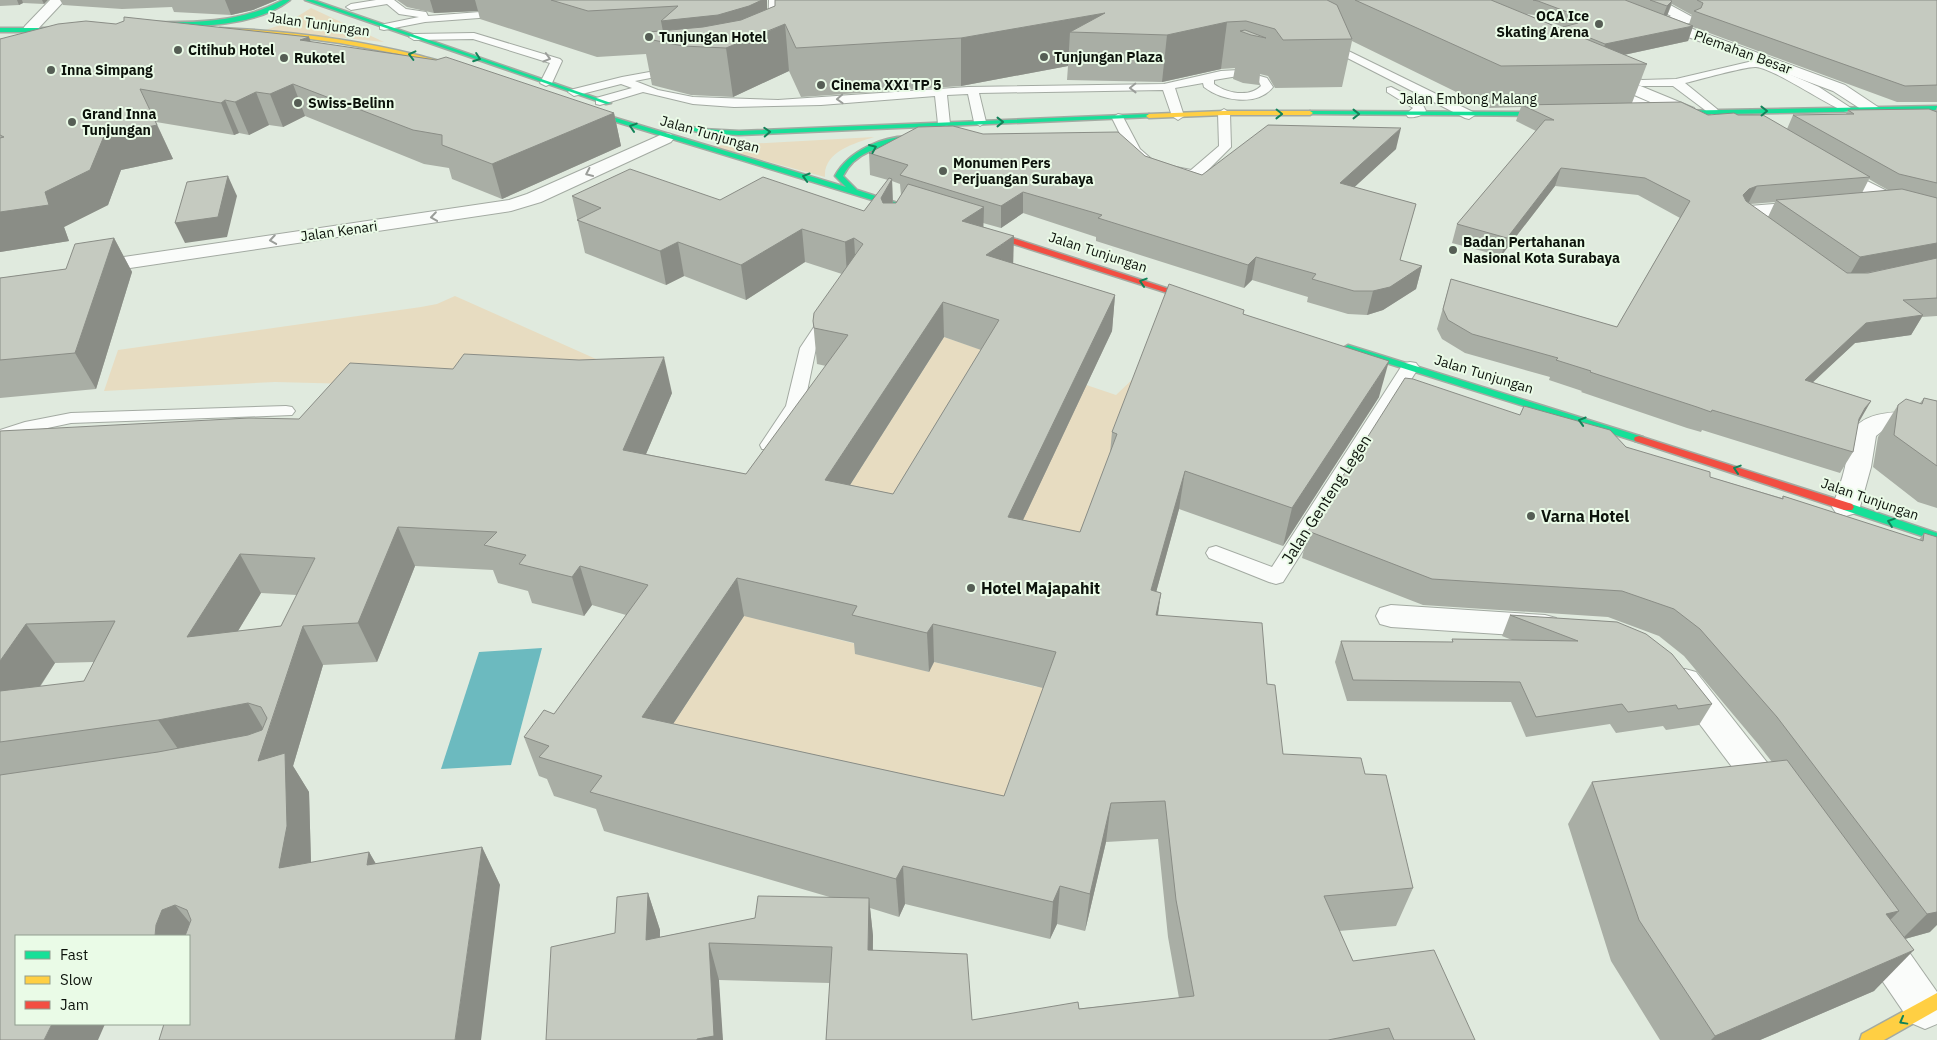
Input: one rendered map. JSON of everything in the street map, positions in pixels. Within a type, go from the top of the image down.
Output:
[{"type":"main road","name":"Jalan Tunjungan","points":[[287,0],[263,13],[232,22],[131,27],[282,33],[364,44],[414,56],[467,72]]},
{"type":"main road","name":"Jalan Tunjungan","points":[[308,0],[618,107]]},
{"type":"main road","points":[[339,0],[351,7],[361,18]]},
{"type":"main road","points":[[0,30],[89,28]]},
{"type":"main road","name":"Jalan Tunjungan","points":[[563,104],[664,130],[943,218]]},
{"type":"main road","points":[[1634,113],[1937,108]]},
{"type":"main road","name":"Jalan Embong Malang","points":[[1178,116],[1224,113],[1566,114]]},
{"type":"main road","name":"Jalan Tunjungan","points":[[664,130],[702,130],[739,133],[980,122],[1178,116]]},
{"type":"main road","points":[[952,136],[1046,129],[1114,118]]},
{"type":"main road","points":[[853,190],[839,176],[843,166],[877,145],[923,138]]},
{"type":"main road","name":"Jalan Tunjungan","points":[[971,228],[1216,306]]},
{"type":"main road","name":"Jalan Tunjungan","points":[[1338,345],[1727,466],[1937,537]]},
{"type":"main road","points":[[1868,1040],[1931,1005]]},
{"type":"street","points":[[30,29],[58,0]]},
{"type":"street","name":"Plemahan Besar","points":[[1650,0],[1689,19],[1670,20],[1677,28],[1839,88],[1873,109]]},
{"type":"street","points":[[1591,71],[1688,112]]},
{"type":"street","points":[[1904,109],[1937,126]]},
{"type":"street","points":[[1737,111],[1762,127]]},
{"type":"street","name":"Jalan Kenari","points":[[78,274],[512,205],[534,198],[664,130]]},
{"type":"street","points":[[1816,159],[1891,200],[1937,211]]},
{"type":"street","points":[[1853,204],[1891,200]]},
{"type":"street","points":[[1783,242],[1746,214],[1750,212],[1825,206]]},
{"type":"street","points":[[1846,507],[1858,467],[1861,438],[1866,431],[1874,424],[1884,421],[1937,419]]},
{"type":"street","points":[[1391,616],[1568,628]]},
{"type":"street","points":[[1667,660],[1745,755],[1790,818]]},
{"type":"street","points":[[1857,911],[1931,1005]]},
{"type":"lane","points":[[351,7],[388,0],[403,12],[422,14],[425,19]]},
{"type":"lane","points":[[774,0],[773,32],[775,48]]},
{"type":"lane","points":[[384,27],[425,19],[517,12]]},
{"type":"lane","points":[[1657,24],[1757,63],[1815,89],[1848,110]]},
{"type":"lane","points":[[414,37],[474,36],[556,61],[546,83]]},
{"type":"lane","points":[[1312,37],[1469,115]]},
{"type":"lane","points":[[1591,71],[1641,83],[1676,82],[1757,63]]},
{"type":"lane","points":[[574,92],[622,80],[692,68]]},
{"type":"lane","points":[[1591,71],[1663,112]]},
{"type":"lane","points":[[622,80],[640,89],[670,96],[732,104],[940,92],[1164,87],[1221,74],[1238,73],[1256,76],[1267,83],[1265,90],[1243,95],[1225,94],[1211,88],[1207,82],[1209,78]]},
{"type":"lane","points":[[1676,82],[1713,112]]},
{"type":"lane","points":[[1164,87],[1170,89],[1178,116]]},
{"type":"lane","points":[[1383,87],[1418,106],[1420,111],[1412,114]]},
{"type":"lane","points":[[600,101],[640,89]]},
{"type":"lane","points":[[973,91],[980,122]]},
{"type":"lane","points":[[940,92],[944,124]]},
{"type":"lane","points":[[1243,95],[1246,113]]},
{"type":"lane","points":[[1114,118],[1135,150],[1152,166],[1191,174],[1198,172],[1225,146],[1224,113]]},
{"type":"lane","points":[[895,223],[905,206]]},
{"type":"lane","points":[[760,458],[795,406],[808,348],[839,301]]},
{"type":"lane","name":"Jalan Genteng Legen","points":[[1216,553],[1276,577],[1410,366]]},
{"type":"lane","points":[[0,436],[25,428],[71,418],[286,411]]},
{"type":"shaded area","points":[[311,8],[384,42],[265,30],[287,23]]},
{"type":"shaded area","points":[[874,137],[858,142],[835,155],[829,161],[825,177],[710,146]]},
{"type":"shaded area","points":[[455,296],[670,392],[275,382],[104,391],[118,350],[421,307],[437,304]]},
{"type":"shaded area","points":[[944,337],[1116,395],[1136,376],[1077,570],[829,518]]},
{"type":"shaded area","points":[[777,566],[765,621],[860,645],[928,672],[934,662],[1037,687],[1059,628],[1003,834],[652,756]]},
{"type":"water","points":[[542,648],[511,765],[441,769],[479,652]]},
{"type":"building","points":[[551,0],[762,0],[718,15],[661,21],[678,6],[588,11]]},
{"type":"building","points":[[775,0],[1327,0],[1337,5],[1352,39],[1283,40],[1275,29],[1246,21],[1227,22],[1167,35],[1070,32],[1105,13],[961,38],[796,48],[785,24],[726,48],[683,46],[643,38],[649,32],[703,27],[741,20],[775,6]]},
{"type":"building","points":[[1355,0],[1491,0],[1647,64],[1501,66]]},
{"type":"building","points":[[1533,0],[1625,0],[1693,26],[1605,44],[1563,27],[1578,23],[1578,16]]},
{"type":"building","points":[[1650,0],[1670,0],[1672,1],[1667,6]]},
{"type":"building","points":[[1697,0],[1937,0],[1937,85],[1905,86],[1694,11],[1701,8],[1703,3]]},
{"type":"building","points":[[124,17],[309,37],[300,40],[436,60],[446,57],[614,113],[492,164],[442,145],[442,135],[413,130],[293,84],[270,94],[256,92],[235,102],[225,100],[221,103],[140,89],[157,125],[104,136],[90,170],[45,192],[49,205],[0,212],[0,138],[4,137],[0,135],[0,39],[58,24],[86,21],[116,24],[124,21]]},
{"type":"building","points":[[1245,30],[1266,38],[1240,31]]},
{"type":"building","points":[[1681,102],[1708,115],[1734,113],[1738,115],[1763,115],[1870,177],[1757,186],[1749,189],[1743,195],[1746,201],[1847,273],[1868,273],[1937,258],[1937,298],[1903,300],[1923,315],[1866,323],[1805,380],[1871,401],[1859,419],[1853,452],[1712,410],[1711,412],[1556,360],[1558,358],[1472,334],[1448,320],[1443,309],[1451,279],[1617,327],[1690,201],[1645,178],[1561,168],[1507,238],[1457,224],[1545,120],[1554,120],[1522,105]]},
{"type":"building","points":[[1929,109],[1937,112],[1937,183],[1899,174],[1793,115],[1854,114],[1848,110]]},
{"type":"building","points":[[1268,125],[1401,128],[1340,183],[1416,204],[1400,260],[1422,266],[1390,287],[1373,291],[1354,291],[1312,279],[1316,274],[1256,257],[1248,265],[1098,218],[1102,215],[1023,192],[1001,206],[900,175],[908,165],[869,153],[918,127],[953,126],[983,134],[1118,132],[1145,156],[1202,175]]},
{"type":"building","points":[[630,169],[720,200],[763,177],[864,211],[889,178],[892,179],[881,198],[883,203],[896,203],[908,184],[984,207],[962,221],[1014,236],[986,255],[1115,295],[1008,517],[1080,532],[1117,434],[1112,432],[1169,284],[1244,310],[1243,314],[1389,361],[1292,508],[1185,471],[1151,590],[1161,593],[1156,615],[1262,623],[1267,684],[1275,685],[1283,754],[1361,758],[1365,774],[1386,775],[1413,888],[1324,896],[1353,961],[1434,950],[1475,1040],[1394,1040],[1389,1028],[1328,1040],[826,1040],[832,947],[709,943],[714,1036],[697,1040],[546,1040],[551,947],[615,933],[617,897],[648,893],[646,940],[755,918],[758,896],[869,898],[868,950],[967,954],[972,1020],[1078,1002],[1079,1009],[1194,996],[1176,900],[1165,801],[1111,803],[1090,894],[1060,886],[1053,902],[903,866],[896,879],[590,792],[602,776],[539,757],[549,746],[524,737],[544,710],[554,714],[648,585],[580,566],[572,577],[519,564],[526,555],[484,545],[497,532],[398,527],[358,623],[303,626],[258,761],[285,753],[287,826],[279,868],[369,852],[367,865],[482,847],[455,1040],[159,1040],[164,1025],[190,1025],[190,935],[185,935],[191,920],[187,910],[175,905],[162,910],[156,925],[155,935],[15,935],[15,1025],[52,1025],[44,1040],[0,1040],[0,775],[158,752],[248,735],[262,730],[267,718],[261,707],[248,703],[158,720],[0,742],[0,691],[84,681],[115,621],[26,624],[0,661],[0,431],[249,418],[299,419],[350,363],[453,369],[464,354],[579,360],[664,357],[623,450],[746,474],[848,335],[814,328],[814,313],[863,244],[854,238],[845,242],[802,229],[741,265],[678,242],[660,251],[577,220],[601,208],[572,196]],"holes":[[[943,302],[999,320],[893,494],[825,480]],[[240,554],[315,558],[281,626],[187,637]],[[737,578],[857,606],[852,615],[927,633],[933,624],[1056,652],[1004,796],[642,717]]]},
{"type":"building","points":[[228,176],[218,217],[175,223],[187,182]]},
{"type":"building","points":[[1902,189],[1937,198],[1937,243],[1860,257],[1776,200]]},
{"type":"building","points":[[114,238],[75,353],[0,360],[0,278],[66,269],[75,244]]},
{"type":"building","points":[[1405,378],[1520,415],[1524,406],[1610,430],[1626,447],[1710,472],[1710,477],[1783,499],[1783,496],[1923,541],[1924,533],[1937,537],[1937,912],[1927,914],[1777,717],[1700,629],[1674,609],[1622,591],[1432,579],[1308,531]]},
{"type":"building","points":[[1924,398],[1937,401],[1937,466],[1894,435],[1898,405],[1906,399],[1922,404]]},
{"type":"building","points":[[1510,615],[1617,622],[1646,634],[1672,654],[1712,704],[1678,709],[1676,705],[1628,712],[1622,704],[1536,717],[1520,682],[1353,680],[1341,641],[1453,642],[1452,639],[1578,641]]},
{"type":"building","points":[[1787,760],[1899,911],[1886,914],[1914,950],[1715,1036],[1639,920],[1592,782]]},
{"type":"traffic: fast","points":[[141,24],[198,24],[234,20],[252,16],[287,0]]},
{"type":"traffic: fast","points":[[308,0],[608,103]]},
{"type":"traffic: fast","points":[[0,30],[77,30]]},
{"type":"traffic: fast","points":[[1664,113],[1937,108]]},
{"type":"traffic: fast","points":[[579,109],[931,215]]},
{"type":"traffic: fast","points":[[1310,113],[1556,114]]},
{"type":"traffic: fast","points":[[677,126],[702,131],[739,133],[1149,116]]},
{"type":"traffic: fast","points":[[853,190],[839,176],[851,159],[869,148],[911,139]]},
{"type":"traffic: fast","points":[[1348,348],[1639,439]]},
{"type":"traffic: fast","points":[[1848,507],[1937,537]]},
{"type":"traffic: slow","points":[[220,30],[281,33],[340,41],[370,46],[458,69]]},
{"type":"traffic: slow","points":[[1149,116],[1224,113],[1310,113]]},
{"type":"traffic: slow","points":[[1868,1040],[1937,1001]]},
{"type":"traffic: jam","points":[[979,230],[1202,301]]},
{"type":"traffic: jam","points":[[1639,439],[1848,507]]},
{"type":"place","name":"OCA Ice Skating Arena","points":[[1599,24]]},
{"type":"place","name":"Tunjungan Hotel","points":[[649,37]]},
{"type":"place","name":"Citihub Hotel","points":[[178,50]]},
{"type":"place","name":"Tunjungan Plaza","points":[[1044,57]]},
{"type":"place","name":"Rukotel","points":[[284,58]]},
{"type":"place","name":"Inna Simpang","points":[[51,70]]},
{"type":"place","name":"Cinema XXI TP 5","points":[[821,85]]},
{"type":"place","name":"Swiss-Belinn","points":[[298,103]]},
{"type":"place","name":"Grand Inna Tunjungan","points":[[72,122]]},
{"type":"place","name":"Monumen Pers Perjuangan Surabaya","points":[[943,171]]},
{"type":"place","name":"Badan Pertahanan Nasional Kota Surabaya","points":[[1453,250]]},
{"type":"place","name":"Varna Hotel","points":[[1531,516]]},
{"type":"place","name":"Hotel Majapahit","points":[[971,588]]}]
